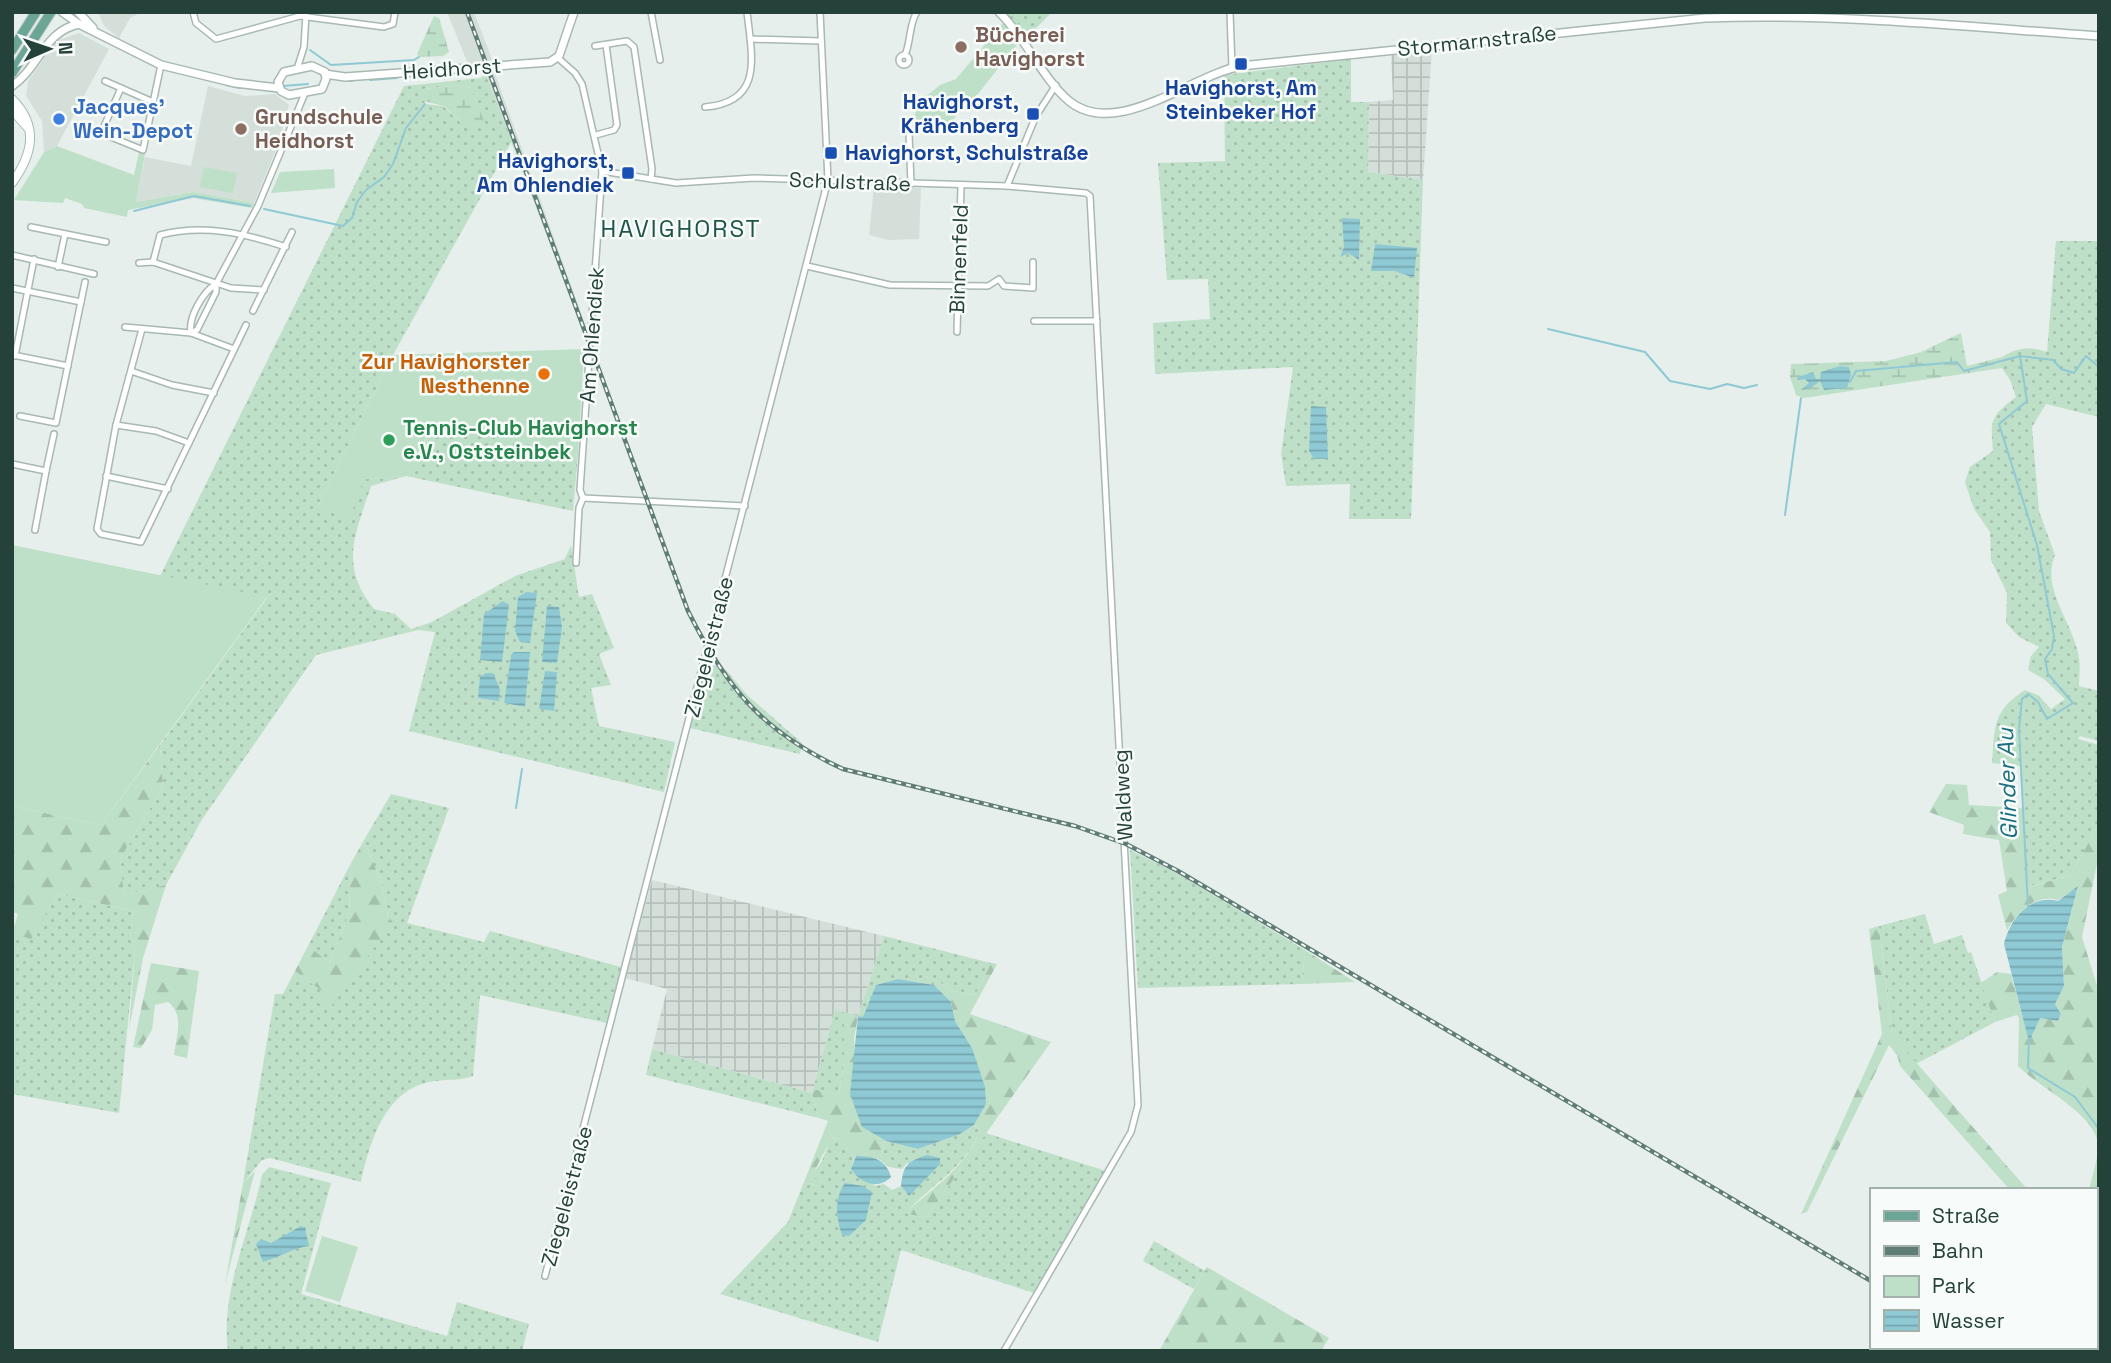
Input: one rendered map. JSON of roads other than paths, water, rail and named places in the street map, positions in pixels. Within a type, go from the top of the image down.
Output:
[{"type":"main road","points":[[12,50],[36,12]]},
{"type":"main road","points":[[12,73],[51,12]]},
{"type":"main road","points":[[12,99],[27,117],[31,134],[29,157],[12,183]]},
{"type":"main road","points":[[12,110],[31,134]]},
{"type":"street","points":[[29,12],[29,24]]},
{"type":"street","points":[[62,12],[79,24],[161,65],[235,83],[279,88],[295,103],[295,112]]},
{"type":"street","points":[[78,12],[96,31]]},
{"type":"street","points":[[193,12],[196,23],[216,39],[306,14],[384,27],[393,24],[395,12]]},
{"type":"street","points":[[558,58],[574,12]]},
{"type":"street","points":[[651,12],[660,60]]},
{"type":"street","points":[[705,107],[724,106],[736,101],[746,89],[751,74],[747,12]]},
{"type":"street","name":"Ziegeleistraße","points":[[545,1276],[828,180],[820,12]]},
{"type":"street","points":[[905,55],[912,39],[913,18],[917,12]]},
{"type":"street","name":"Stormarnstraße","points":[[999,12],[1022,37],[1056,85],[1078,106],[1118,113],[1142,106],[1232,68],[1718,17],[1852,18],[2099,36]]},
{"type":"street","points":[[1230,12],[1232,68]]},
{"type":"street","points":[[297,69],[304,47],[306,14]]},
{"type":"street","points":[[12,86],[26,75],[54,36],[79,24]]},
{"type":"street","points":[[750,38],[821,41]]},
{"type":"street","points":[[595,46],[628,41],[634,47],[652,169],[651,179]]},
{"type":"street","points":[[596,135],[614,130],[617,125],[606,44]]},
{"type":"street","points":[[259,84],[279,76],[286,70],[310,67],[304,47]]},
{"type":"street","name":"Heidhorst","points":[[310,67],[319,68],[325,74],[345,77],[538,63],[558,58]]},
{"type":"street","name":"Am Ohlendiek","points":[[558,58],[580,80],[603,171],[580,490],[583,498],[579,508],[576,563]]},
{"type":"street","points":[[84,125],[143,150],[161,65]]},
{"type":"street","points":[[325,74],[325,84]]},
{"type":"street","points":[[279,76],[279,88]]},
{"type":"street","name":"Heidhorst","points":[[289,95],[319,91],[325,84],[345,77]]},
{"type":"street","points":[[105,80],[153,102]]},
{"type":"street","points":[[1007,186],[1036,116],[1056,85]]},
{"type":"street","points":[[101,133],[121,88]]},
{"type":"street","points":[[191,333],[190,324],[207,289],[216,284],[264,194],[295,112],[305,93]]},
{"type":"street","points":[[909,134],[911,184]]},
{"type":"street","name":"Schulstraße","points":[[603,171],[676,183],[754,178],[1007,186],[1086,193],[1092,204]]},
{"type":"street","name":"Binnenfeld","points":[[957,332],[961,186]]},
{"type":"street","name":"Waldweg","points":[[1004,1351],[1131,1132],[1138,1105],[1092,204]]},
{"type":"street","points":[[31,227],[106,242]]},
{"type":"street","points":[[153,262],[160,235],[189,228],[243,233],[286,247]]},
{"type":"street","points":[[253,311],[292,232]]},
{"type":"street","points":[[58,267],[65,234]]},
{"type":"street","points":[[12,255],[94,274]]},
{"type":"street","points":[[34,260],[14,356],[68,366]]},
{"type":"street","points":[[139,263],[153,262],[216,284],[264,290]]},
{"type":"street","points":[[807,266],[890,285],[988,286],[999,279],[1004,286],[1032,288],[1034,262]]},
{"type":"street","points":[[20,416],[56,423],[85,282]]},
{"type":"street","points":[[12,288],[81,302]]},
{"type":"street","points":[[1034,321],[1097,321]]},
{"type":"street","points":[[142,329],[116,425],[97,529],[101,534],[141,542],[246,325]]},
{"type":"street","points":[[125,327],[191,333],[234,349]]},
{"type":"street","points":[[131,371],[172,385],[214,393]]},
{"type":"street","points":[[116,425],[156,431],[189,443]]},
{"type":"street","points":[[35,530],[54,434]]},
{"type":"street","points":[[12,464],[46,471]]},
{"type":"street","points":[[106,476],[168,489]]},
{"type":"street","points":[[583,498],[744,506]]},
{"type":"water","points":[[1342,218],[1360,219],[1359,260],[1348,253],[1340,257],[1344,247]]},
{"type":"water","points":[[1375,244],[1417,248],[1414,278],[1394,271],[1371,271]]},
{"type":"water","points":[[1840,366],[1849,367],[1851,375],[1847,388],[1824,390],[1820,381],[1811,388],[1801,390],[1809,383],[1805,379],[1797,380],[1798,377],[1813,372],[1816,379],[1820,379],[1821,372]]},
{"type":"water","points":[[1311,406],[1326,407],[1328,459],[1314,459],[1309,451]]},
{"type":"water","points":[[526,592],[537,593],[530,643],[520,642],[515,631],[518,597]]},
{"type":"water","points":[[503,601],[509,605],[502,662],[480,660],[484,614]]},
{"type":"water","points":[[547,606],[559,607],[562,627],[557,663],[542,662]]},
{"type":"water","points":[[514,652],[530,652],[525,707],[504,703],[511,655]]},
{"type":"water","points":[[545,671],[557,672],[554,711],[539,709]]},
{"type":"water","points":[[493,673],[500,689],[499,701],[478,698],[480,677]]},
{"type":"water","points":[[2078,886],[2062,947],[2064,986],[2055,1004],[2061,1014],[2058,1021],[2040,1018],[2029,1042],[2004,944],[2011,926],[2023,910],[2039,901],[2058,901]]},
{"type":"water","points":[[898,979],[934,985],[951,1002],[955,1021],[972,1048],[985,1087],[986,1104],[974,1125],[960,1134],[918,1149],[886,1141],[862,1127],[850,1094],[858,1016],[863,1017],[876,985]]},
{"type":"water","points":[[927,1155],[940,1158],[940,1164],[909,1196],[901,1186],[903,1173],[911,1162]]},
{"type":"water","points":[[856,1156],[882,1162],[891,1177],[881,1183],[865,1182],[851,1169]]},
{"type":"water","points":[[845,1183],[863,1186],[872,1192],[866,1220],[849,1236],[842,1235],[837,1215],[839,1195]]},
{"type":"water","points":[[301,1226],[305,1228],[309,1246],[263,1262],[256,1244],[261,1239],[271,1243]]},
{"type":"waterway","points":[[310,50],[331,65],[414,60],[419,57]]},
{"type":"waterway","points":[[370,80],[397,78]]},
{"type":"waterway","points":[[283,86],[308,84]]},
{"type":"waterway","points":[[226,85],[240,88]]},
{"type":"waterway","points":[[264,209],[343,226],[352,218],[357,202],[366,190],[384,177],[393,164],[406,128],[425,104]]},
{"type":"waterway","points":[[134,211],[194,196],[250,206]]},
{"type":"waterway","points":[[1548,329],[1645,352],[1670,381],[1710,389],[1727,384],[1744,388],[1757,385]]},
{"type":"waterway","points":[[1850,382],[1856,371],[1957,362],[1964,371],[2020,356]]},
{"type":"waterway","name":"Glinder Au","points":[[2028,907],[2019,729],[2022,699],[2028,694],[2038,702],[2047,719],[2073,703],[2048,674],[2045,659],[2052,649],[2054,636],[2037,545],[1999,424],[2027,401],[2020,356],[2053,360],[2061,369],[2074,373],[2086,356],[2099,367]]},
{"type":"waterway","points":[[1785,515],[1801,398]]},
{"type":"waterway","points":[[516,808],[522,769]]},
{"type":"waterway","name":"Glinder Au","points":[[2029,1038],[2028,1068],[2075,1097],[2099,1129]]},
{"type":"railway","points":[[467,12],[688,611],[733,686],[769,723],[815,755],[843,769],[1075,826],[1126,844],[1178,871],[1870,1280]]},
{"type":"place","name":"Bücherei Havighorst","points":[[961,47]]},
{"type":"place","name":"Havighorst, Am Steinbeker Hof","points":[[1241,64]]},
{"type":"place","name":"Havighorst, Krähenberg","points":[[1033,114]]},
{"type":"place","name":"Jacques’ Wein-Depot","points":[[59,119]]},
{"type":"place","name":"Grundschule Heidhorst","points":[[241,129]]},
{"type":"place","name":"Havighorst, Schulstraße","points":[[831,153]]},
{"type":"place","name":"Havighorst, Am Ohlendiek","points":[[628,173]]},
{"type":"place","name":"Zur Havighorster Nesthenne","points":[[544,374]]},
{"type":"place","name":"Tennis-Club Havighorst e.V., Oststeinbek","points":[[389,440]]},
{"type":"district","name":"HAVIGHORST","points":[[681,229]]}]
